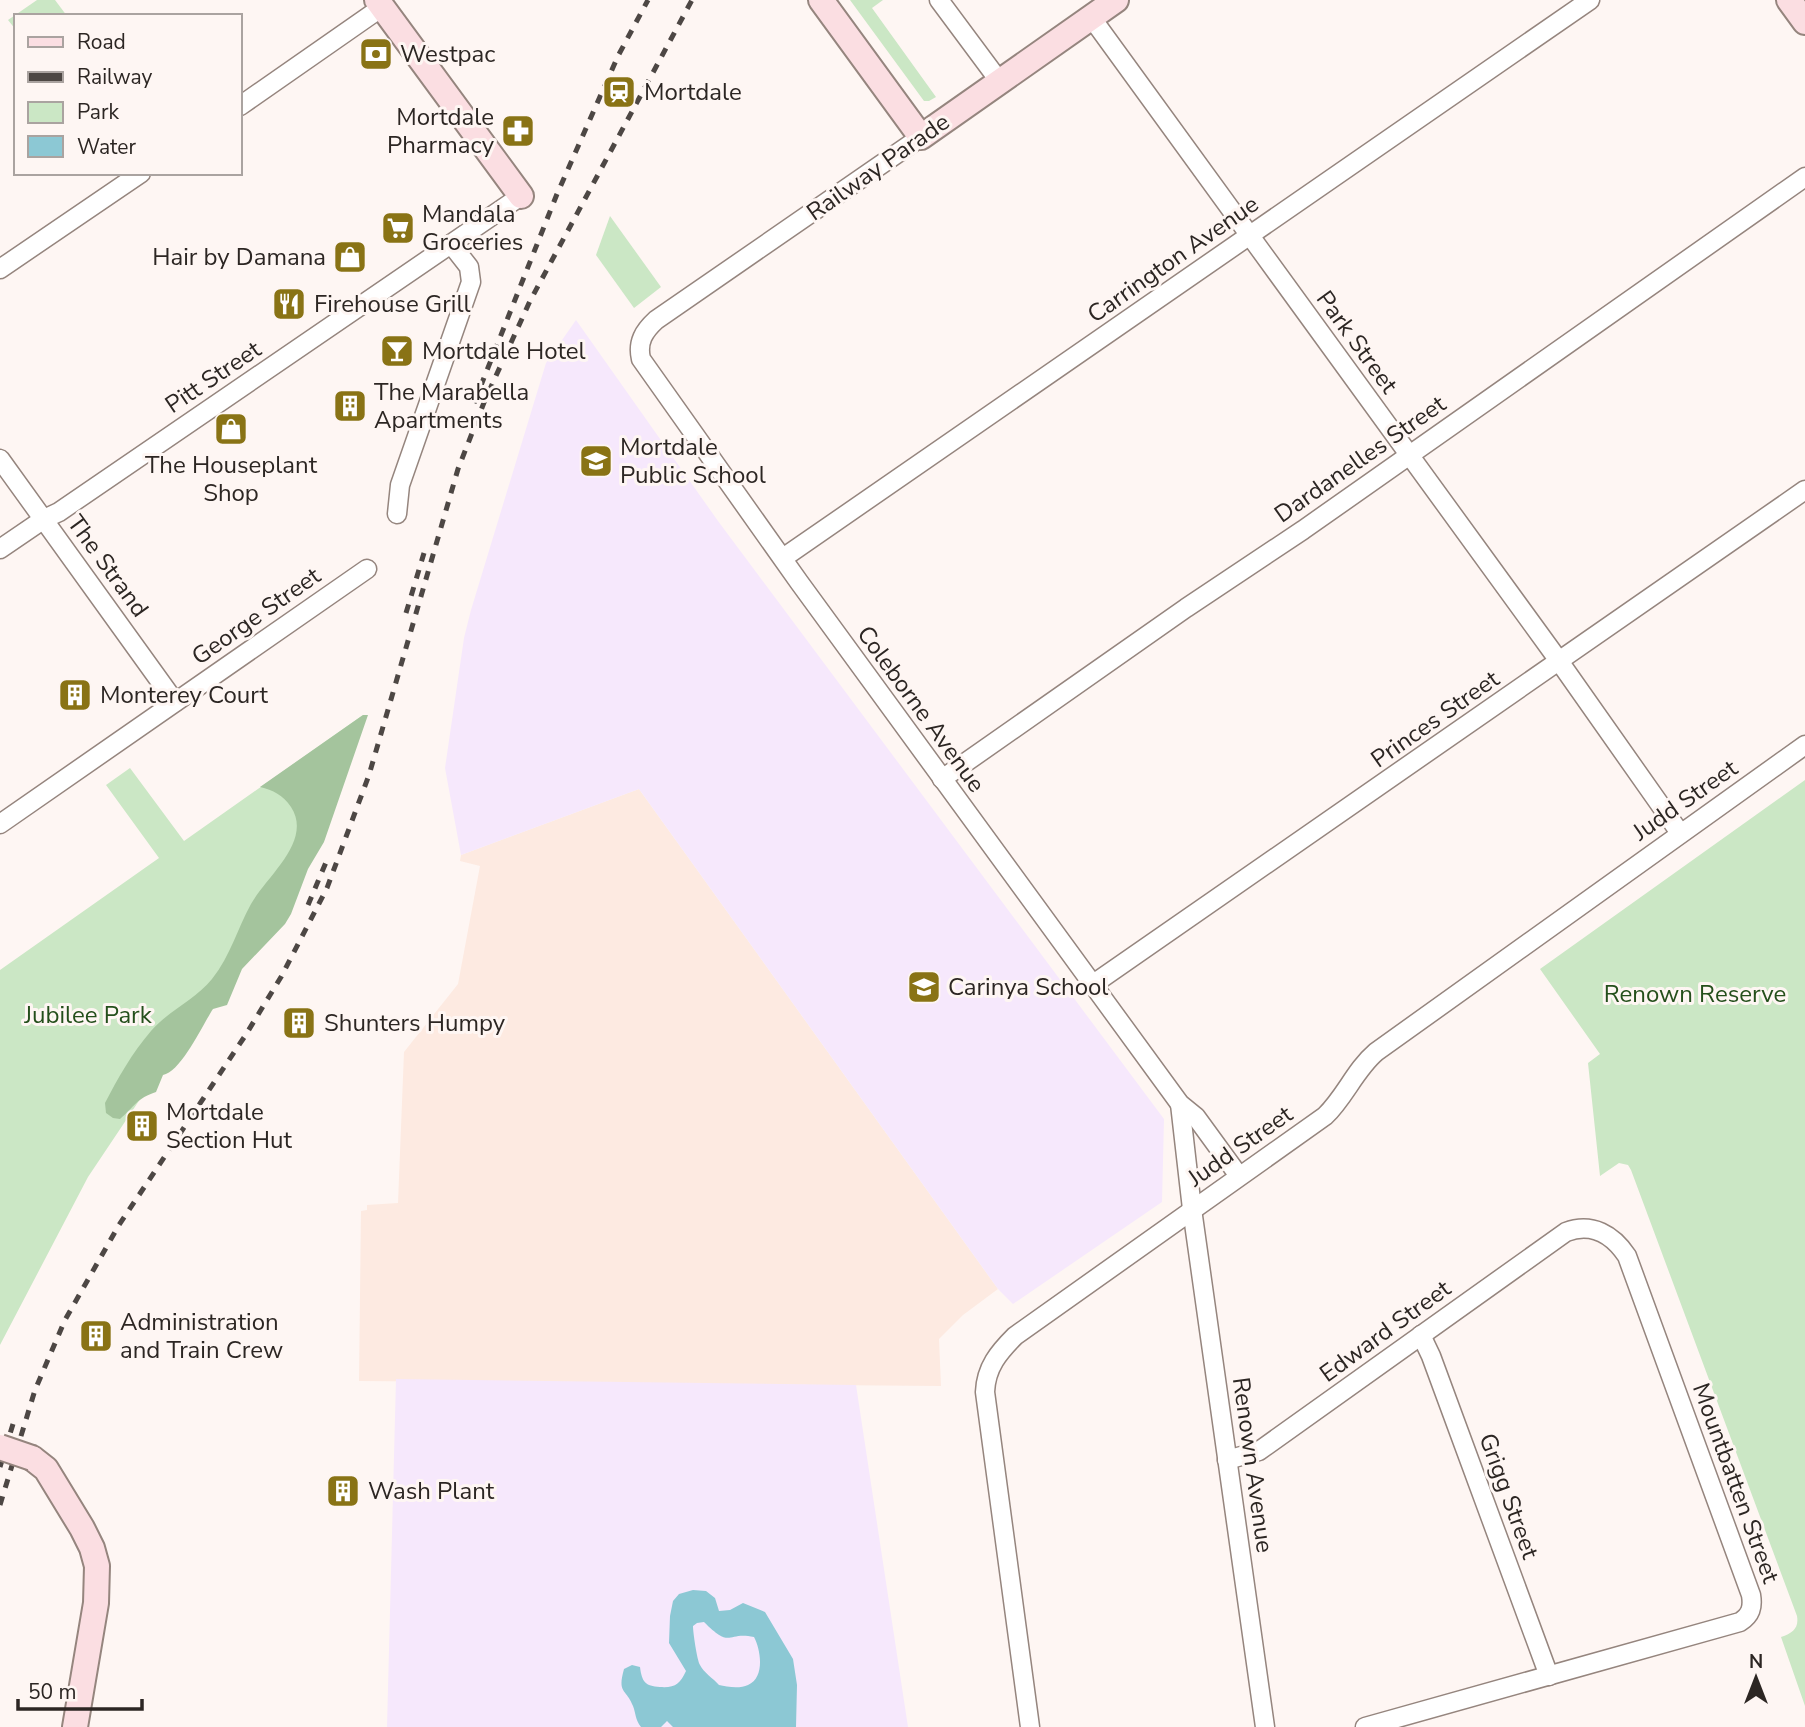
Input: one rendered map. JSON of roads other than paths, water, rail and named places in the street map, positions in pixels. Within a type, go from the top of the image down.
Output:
[{"type":"street","points":[[821,0],[921,137]]},
{"type":"street","points":[[939,0],[1000,82]]},
{"type":"street","name":"Railway Parade","points":[[642,336],[656,320],[1116,0]]},
{"type":"street","name":"Carrington Avenue","points":[[783,558],[1590,0]]},
{"type":"street","points":[[1789,0],[1805,22]]},
{"type":"street","points":[[242,105],[379,4],[521,196]]},
{"type":"street","name":"Park Street","points":[[1091,17],[1680,833]]},
{"type":"street","points":[[0,270],[138,175]]},
{"type":"street","name":"Dardanelles Street","points":[[942,779],[1186,608],[1304,530],[1805,177]]},
{"type":"street","name":"Pitt Street","points":[[0,550],[521,196]]},
{"type":"street","points":[[397,514],[400,485],[471,282],[469,267],[451,244]]},
{"type":"street","name":"Coleborne Avenue","points":[[642,336],[639,353],[644,366],[1092,985],[1180,1104],[1196,1117],[1239,1176]]},
{"type":"street","name":"The Strand","points":[[0,459],[175,702]]},
{"type":"street","name":"Princes Street","points":[[1092,985],[1805,490]]},
{"type":"street","name":"George Street","points":[[0,824],[368,569]]},
{"type":"street","name":"Judd Street","points":[[1030,1727],[985,1392],[989,1370],[996,1357],[1016,1336],[1332,1109],[1376,1052],[1805,745]]},
{"type":"street","name":"Coleborne Avenue","points":[[1180,1104],[1192,1209]]},
{"type":"street","name":"Renown Avenue","points":[[1192,1209],[1265,1727]]},
{"type":"street","name":"Mountbatten Street","points":[[1365,1727],[1740,1622],[1748,1617],[1752,1602],[1629,1260],[1616,1241],[1603,1233],[1588,1228],[1566,1232]]},
{"type":"street","name":"Edward Street","points":[[1227,1460],[1259,1451],[1566,1232]]},
{"type":"street","name":"Grigg Street","points":[[1421,1335],[1549,1676]]},
{"type":"street","points":[[0,1447],[32,1458],[46,1469],[87,1538],[97,1566],[96,1603],[75,1727]]},
{"type":"water","points":[[693,1590],[706,1591],[715,1598],[719,1611],[730,1610],[743,1603],[765,1612],[793,1659],[797,1685],[796,1727],[673,1727],[667,1721],[661,1727],[641,1727],[622,1687],[624,1669],[632,1665],[640,1667],[645,1682],[655,1686],[673,1686],[682,1679],[686,1671],[669,1643],[673,1601],[679,1594]],"holes":[[[704,1622],[729,1638],[754,1637],[760,1663],[757,1676],[748,1685],[719,1685],[700,1665],[693,1626]]]},
{"type":"railway","points":[[474,403],[557,194],[618,56],[648,0]]},
{"type":"railway","points":[[0,1505],[35,1390],[65,1320],[119,1225],[245,1036],[281,977],[327,888],[369,775],[458,469],[485,400],[530,301],[692,0]]},
{"type":"railway","points":[[406,613],[424,553]]},
{"type":"railway","points":[[308,905],[327,860]]},
{"type":"railway","points":[[0,1467],[13,1424]]},
{"type":"place","name":"Westpac","points":[[376,54]]},
{"type":"place","name":"Mortdale","points":[[619,92]]},
{"type":"place","name":"Mortdale Pharmacy","points":[[518,131]]},
{"type":"place","name":"Mandala Groceries","points":[[398,228]]},
{"type":"place","name":"Hair by Damana","points":[[350,257]]},
{"type":"place","name":"Firehouse Grill","points":[[289,304]]},
{"type":"place","name":"Mortdale Hotel","points":[[397,351]]},
{"type":"place","name":"The Marabella Apartments","points":[[350,406]]},
{"type":"place","name":"The Houseplant Shop","points":[[231,429]]},
{"type":"place","name":"Mortdale Public School","points":[[596,461]]},
{"type":"place","name":"Monterey Court","points":[[75,695]]},
{"type":"place","name":"Carinya School","points":[[924,987]]},
{"type":"place","name":"Shunters Humpy","points":[[299,1023]]},
{"type":"place","name":"Mortdale Section Hut","points":[[142,1126]]},
{"type":"place","name":"Administration and Train Crew","points":[[96,1336]]},
{"type":"place","name":"Wash Plant","points":[[343,1491]]},
{"type":"park label","name":"Renown Reserve","points":[[1695,994]]},
{"type":"park label","name":"Jubilee Park","points":[[88,1015]]}]
